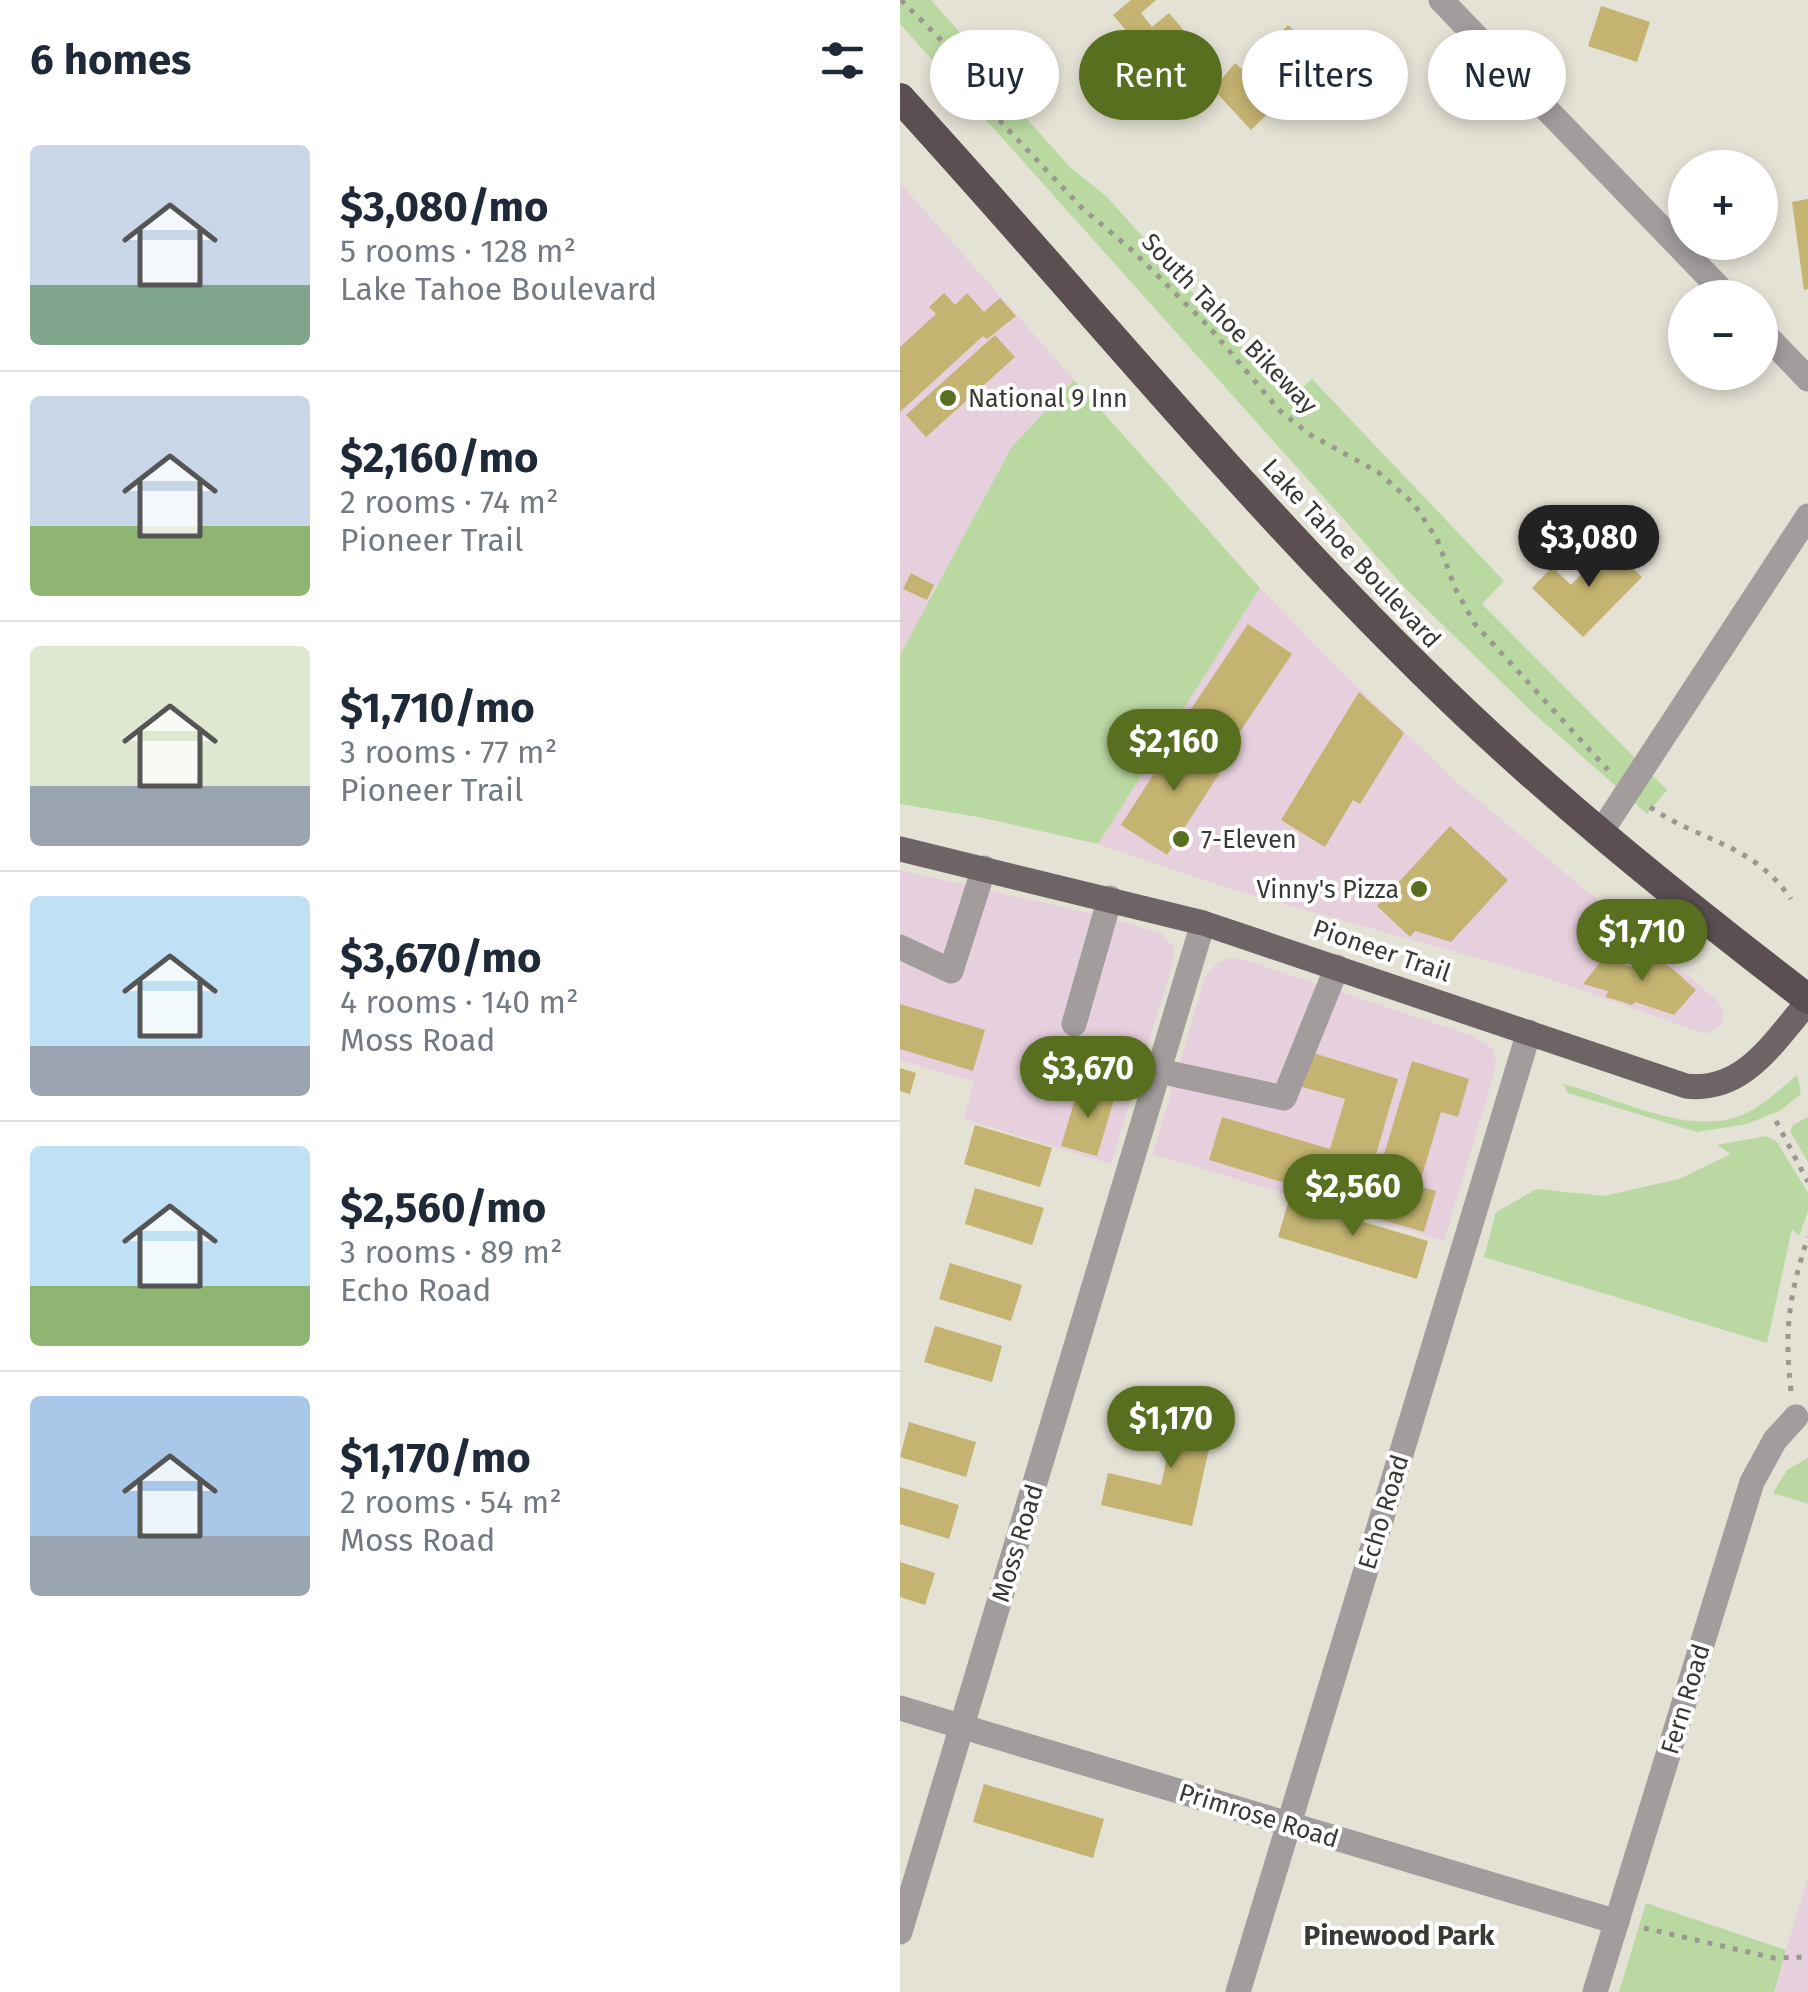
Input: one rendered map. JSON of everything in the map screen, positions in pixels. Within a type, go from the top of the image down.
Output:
[{"type":"highway","name":"Lake Tahoe Boulevard","points":[[900,98],[1366,615],[1500,746],[1599,834],[1808,1000]]},
{"type":"main road","name":"Pioneer Trail","points":[[900,849],[1203,923],[1671,1082],[1714,1087],[1738,1078],[1808,1000]]},
{"type":"street","points":[[1441,0],[1712,280]]},
{"type":"street","points":[[1778,348],[1808,379]]},
{"type":"street","points":[[1599,834],[1808,516]]},
{"type":"street","points":[[900,947],[951,971],[984,868]]},
{"type":"street","points":[[1074,1024],[1110,898]]},
{"type":"street","name":"Moss Road","points":[[900,1932],[1203,923]]},
{"type":"street","points":[[1159,1070],[1284,1098],[1337,967]]},
{"type":"street","name":"Echo Road","points":[[1238,1992],[1528,1032]]},
{"type":"street","name":"Fern Road","points":[[1596,1992],[1752,1482],[1775,1440],[1796,1416]]},
{"type":"street","name":"Primrose Road","points":[[900,1708],[1617,1922]]},
{"type":"path","name":"South Tahoe Bikeway","points":[[901,0],[955,54],[1001,122],[1082,208],[1134,252],[1209,326],[1280,411],[1309,434],[1378,472],[1414,504],[1437,539],[1455,588],[1474,623],[1558,720],[1628,788],[1674,823],[1750,856],[1778,880],[1791,899]]},
{"type":"path","points":[[1776,1121],[1808,1182]]},
{"type":"path","points":[[1796,1416],[1788,1362],[1790,1294],[1808,1237]]},
{"type":"path","points":[[1617,1922],[1774,1958],[1808,1956]]},
{"type":"shaded area","points":[[900,183],[1074,380],[1011,448],[900,655]]},
{"type":"shaded area","points":[[1260,588],[1461,786],[1717,1000],[1723,1009],[1722,1025],[1706,1034],[1541,976],[1234,890],[1098,844]]},
{"type":"shaded area","points":[[900,870],[1110,918],[1161,933],[1174,948],[1173,963],[1111,1164],[964,1119],[974,1082],[900,1060]]},
{"type":"shaded area","points":[[1231,958],[1473,1036],[1492,1048],[1496,1062],[1491,1084],[1444,1241],[1153,1154],[1205,977],[1218,962]]},
{"type":"shaded area","points":[[1808,1877],[1808,1992],[1774,1992],[1786,1950]]},
{"type":"green space","points":[[900,0],[931,0],[958,30],[930,30],[930,57],[900,24]]},
{"type":"green space","points":[[986,120],[1028,120],[1072,169],[1107,197],[1289,400],[1312,379],[1504,581],[1482,604],[1667,790],[1647,814],[1531,711],[1406,589]]},
{"type":"green space","points":[[1074,380],[1260,588],[1098,844],[900,804],[900,655],[1011,448]]},
{"type":"green space","points":[[1797,1075],[1801,1094],[1781,1110],[1747,1124],[1697,1132],[1568,1093],[1563,1084],[1674,1118],[1719,1121],[1755,1108]]},
{"type":"green space","points":[[1808,1117],[1808,1162],[1790,1131]]},
{"type":"green space","points":[[1766,1136],[1777,1142],[1808,1193],[1808,1211],[1799,1236],[1792,1229],[1767,1343],[1484,1257],[1496,1212],[1537,1189],[1604,1196],[1679,1179],[1731,1154],[1717,1145]]},
{"type":"green space","points":[[1808,1458],[1808,1504],[1773,1493],[1787,1470]]},
{"type":"green space","points":[[1646,1903],[1786,1950],[1774,1992],[1619,1992]]},
{"type":"building","points":[[1131,0],[1156,0],[1141,13],[1152,27],[1169,13],[1183,30],[1126,30],[1113,15]]},
{"type":"building","points":[[1601,6],[1650,22],[1637,62],[1588,46]]},
{"type":"building","points":[[1235,63],[1242,69],[1242,120],[1261,120],[1251,130],[1222,99],[1222,78]]},
{"type":"building","points":[[1808,199],[1808,289],[1804,290],[1792,202]]},
{"type":"building","points":[[944,293],[955,305],[967,293],[984,312],[1000,298],[1016,316],[987,339],[983,336],[900,412],[900,347],[936,314],[929,307]]},
{"type":"building","name":"National 9 Inn","points":[[995,335],[1015,357],[926,437],[906,415]]},
{"type":"building","points":[[1609,545],[1642,577],[1583,637],[1532,588],[1552,567],[1571,585]]},
{"type":"building","points":[[911,573],[934,585],[927,600],[903,589]]},
{"type":"building","points":[[1248,624],[1292,654],[1235,739],[1191,709]]},
{"type":"building","points":[[1359,692],[1404,733],[1360,804],[1353,800],[1325,847],[1281,820]]},
{"type":"building","points":[[1180,733],[1226,763],[1167,855],[1121,825]]},
{"type":"building","points":[[1450,826],[1508,880],[1451,942],[1415,931],[1410,937],[1377,906]]},
{"type":"building","points":[[1647,952],[1696,990],[1674,1015],[1606,997],[1608,991],[1583,984],[1604,957],[1637,969]]},
{"type":"building","points":[[900,1004],[985,1030],[973,1071],[900,1049]]},
{"type":"building","points":[[1310,1052],[1398,1079],[1361,1206],[1209,1160],[1222,1117],[1330,1149],[1345,1099],[1299,1086]]},
{"type":"building","points":[[1412,1061],[1469,1079],[1458,1117],[1441,1112],[1419,1186],[1436,1191],[1424,1232],[1366,1215]]},
{"type":"building","points":[[900,1068],[916,1073],[910,1094],[900,1091]]},
{"type":"building","points":[[1079,1086],[1115,1097],[1097,1156],[1061,1146]]},
{"type":"building","points":[[975,1125],[1052,1148],[1040,1187],[964,1164]]},
{"type":"building","points":[[975,1188],[1044,1208],[1032,1245],[965,1224]]},
{"type":"building","points":[[1289,1200],[1428,1241],[1417,1279],[1278,1237]]},
{"type":"building","points":[[950,1263],[1022,1285],[1011,1321],[939,1299]]},
{"type":"building","points":[[935,1326],[1002,1346],[992,1382],[924,1362]]},
{"type":"building","points":[[1180,1398],[1218,1407],[1192,1526],[1101,1505],[1108,1473],[1161,1485]]},
{"type":"building","points":[[909,1422],[976,1442],[966,1477],[900,1457]]},
{"type":"building","points":[[900,1487],[959,1505],[949,1539],[900,1524]]},
{"type":"building","points":[[900,1562],[935,1573],[925,1605],[900,1597]]},
{"type":"building","points":[[984,1784],[1104,1819],[1093,1858],[973,1822]]},
{"type":"place","name":"National 9 Inn","points":[[948,398]]},
{"type":"place","name":"7-Eleven","points":[[1181,839]]},
{"type":"place","name":"Vinny's Pizza","points":[[1419,889]]},
{"type":"district","name":"Pinewood Park","points":[[1399,1935]]}]
